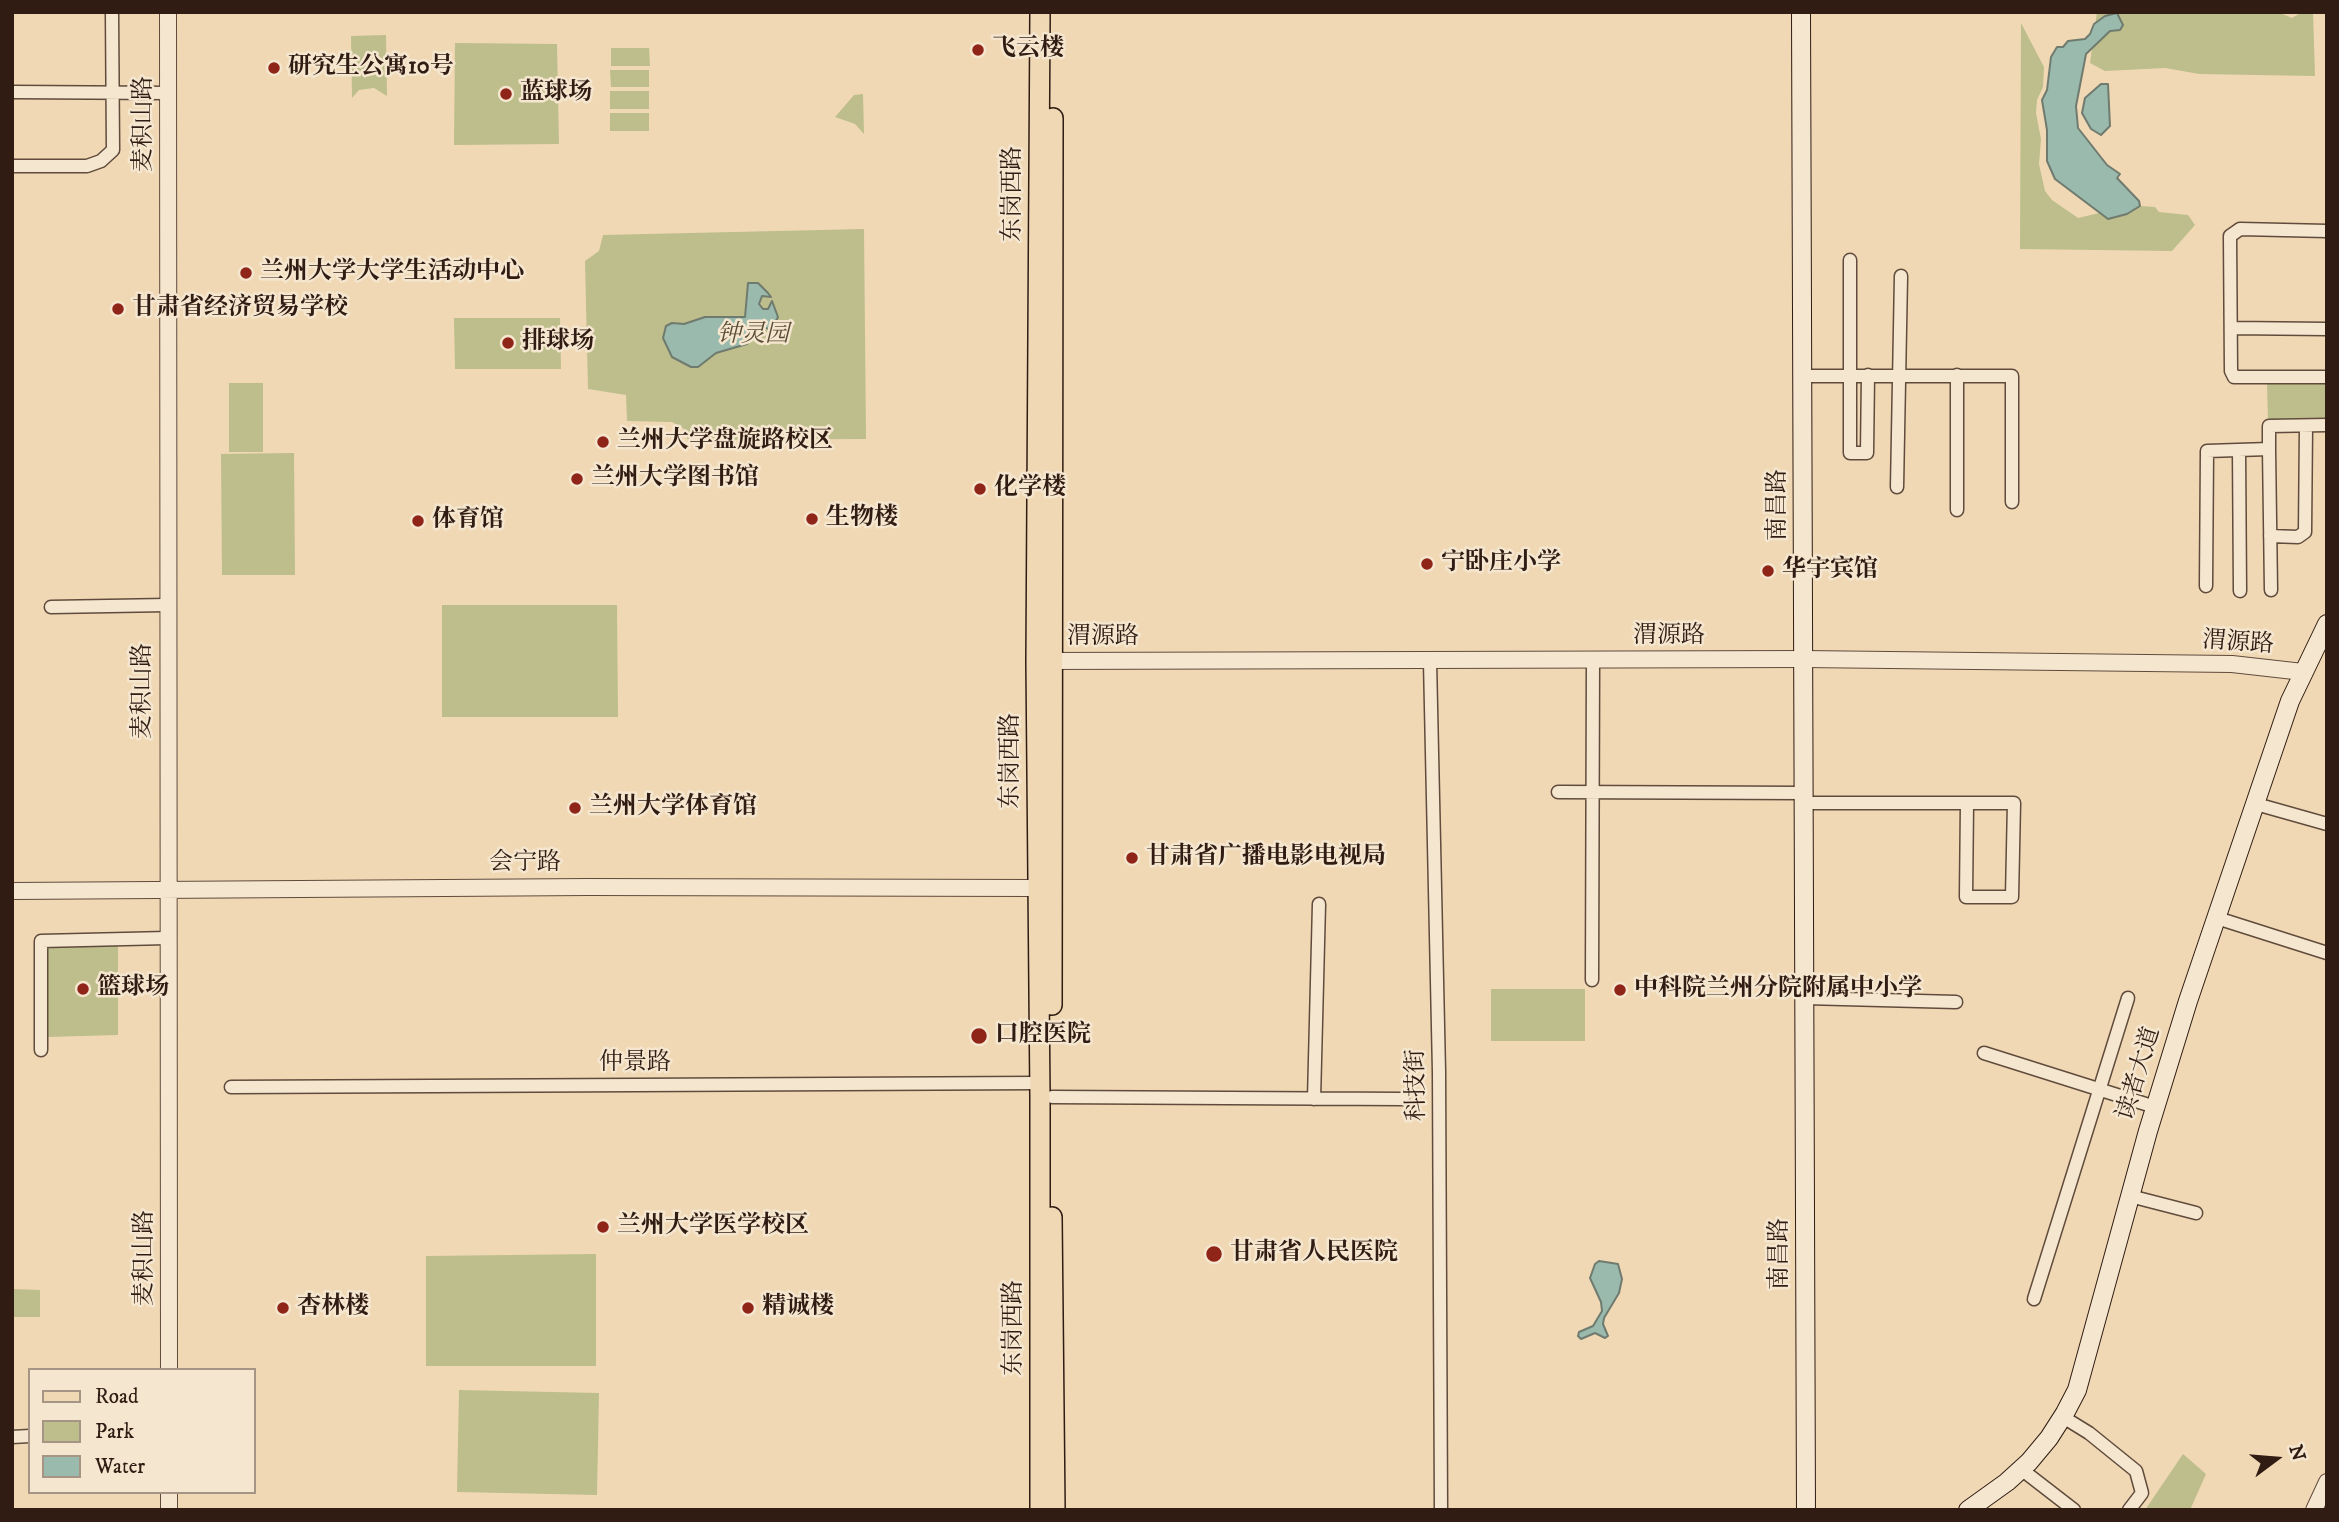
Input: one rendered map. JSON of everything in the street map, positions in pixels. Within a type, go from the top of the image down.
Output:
[{"type":"main road","name":"东岗西路","points":[[1040,12],[1046,1090],[1040,1510]]},
{"type":"main road","name":"东岗西路","points":[[1052,12],[1045,661],[1038,888],[1046,1090],[1055,1510]]},
{"type":"main road","name":"南昌路","points":[[1801,12],[1806,1510]]},
{"type":"main road","name":"读者大道","points":[[1968,1510],[2021,1469],[2049,1438],[2077,1390],[2155,1107],[2290,702],[2327,624]]},
{"type":"street","points":[[12,166],[88,166],[101,161],[113,150],[112,12]]},
{"type":"street","name":"麦积山路","points":[[168,12],[169,1368]]},
{"type":"street","points":[[12,92],[168,93]]},
{"type":"street","points":[[2327,231],[2239,229],[2230,236],[2231,371],[2234,377],[2327,377]]},
{"type":"street","points":[[1850,260],[1850,453],[1867,453],[1868,376]]},
{"type":"street","points":[[1897,487],[1901,276]]},
{"type":"street","points":[[2231,328],[2327,329]]},
{"type":"street","points":[[1956,375],[1957,510]]},
{"type":"street","points":[[1803,376],[2012,376],[2012,502]]},
{"type":"street","points":[[2271,590],[2269,426],[2327,425]]},
{"type":"street","points":[[2270,536],[2298,537],[2305,532],[2306,426]]},
{"type":"street","points":[[2206,586],[2207,451],[2269,449]]},
{"type":"street","points":[[2239,450],[2240,591]]},
{"type":"street","points":[[51,607],[167,605]]},
{"type":"street","name":"渭源路","points":[[1045,661],[1804,659],[2232,664],[2303,672]]},
{"type":"street","points":[[1592,980],[1593,660]]},
{"type":"street","name":"科技街","points":[[1430,661],[1438,1059],[1441,1510]]},
{"type":"street","points":[[1558,792],[2014,803],[2012,897],[1966,897],[1967,803]]},
{"type":"street","points":[[2256,804],[2327,824]]},
{"type":"street","name":"会宁路","points":[[12,891],[588,887],[1038,888]]},
{"type":"street","points":[[1314,1099],[1319,904]]},
{"type":"street","points":[[2217,918],[2327,954]]},
{"type":"street","points":[[41,1050],[41,941],[167,938]]},
{"type":"street","points":[[1805,998],[1956,1002]]},
{"type":"street","points":[[2034,1299],[2128,998]]},
{"type":"street","points":[[1984,1053],[2155,1107]]},
{"type":"street","name":"仲景路","points":[[231,1087],[1046,1090],[1314,1099],[1403,1099]]},
{"type":"street","points":[[2130,1196],[2196,1213]]},
{"type":"street","points":[[2063,1417],[2089,1433],[2136,1471],[2142,1493],[2129,1510]]},
{"type":"street","points":[[2021,1469],[2074,1510]]},
{"type":"street","points":[[2314,1510],[2327,1482]]},
{"type":"green space","points":[[2097,12],[2278,12],[2292,18],[2302,12],[2313,12],[2315,76],[2199,74],[2165,68],[2105,71],[2090,63]]},
{"type":"green space","points":[[2021,23],[2044,67],[2043,87],[2037,100],[2036,113],[2041,139],[2039,164],[2045,191],[2052,200],[2078,218],[2099,213],[2108,219],[2127,214],[2140,206],[2155,207],[2159,212],[2188,215],[2195,225],[2172,251],[2020,249]]},
{"type":"green space","points":[[386,35],[387,96],[374,88],[359,90],[352,98],[351,36]]},
{"type":"green space","name":"蓝球场","points":[[455,43],[557,44],[559,144],[454,145]]},
{"type":"green space","points":[[611,48],[649,48],[650,66],[611,66]]},
{"type":"green space","points":[[610,70],[649,70],[649,87],[611,87]]},
{"type":"green space","points":[[610,91],[649,91],[649,109],[610,109]]},
{"type":"green space","points":[[863,94],[864,134],[855,124],[835,117],[854,95]]},
{"type":"green space","points":[[610,113],[649,113],[649,131],[610,131]]},
{"type":"green space","name":"钟灵园","points":[[864,229],[866,439],[688,440],[683,428],[672,422],[627,421],[626,395],[588,389],[585,261],[599,251],[603,235]]},
{"type":"green space","name":"排球场","points":[[454,318],[560,318],[561,369],[455,369]]},
{"type":"green space","points":[[2327,382],[2327,421],[2268,421],[2267,383]]},
{"type":"green space","points":[[229,383],[263,383],[263,452],[229,452]]},
{"type":"green space","points":[[294,453],[295,575],[222,575],[221,454]]},
{"type":"green space","points":[[442,605],[617,605],[618,717],[442,717]]},
{"type":"green space","name":"篮球场","points":[[48,944],[118,944],[118,1035],[47,1037]]},
{"type":"green space","points":[[1491,989],[1585,989],[1585,1041],[1491,1041]]},
{"type":"green space","points":[[596,1254],[596,1366],[426,1366],[426,1256]]},
{"type":"green space","points":[[12,1289],[40,1290],[40,1317],[12,1317]]},
{"type":"green space","points":[[459,1390],[599,1393],[597,1495],[457,1492]]},
{"type":"green space","points":[[2183,1454],[2206,1474],[2190,1510],[2145,1510]]},
{"type":"water","points":[[2117,13],[2123,25],[2120,30],[2110,31],[2086,54],[2076,106],[2078,128],[2107,165],[2120,174],[2117,178],[2139,201],[2140,206],[2127,214],[2108,219],[2055,179],[2047,161],[2047,130],[2042,100],[2047,90],[2051,57],[2057,47],[2063,47],[2068,41],[2085,39],[2094,24],[2105,16]]},
{"type":"water","points":[[2101,84],[2108,84],[2110,126],[2101,135],[2091,129],[2082,113],[2085,98]]},
{"type":"water","points":[[748,283],[758,283],[771,297],[762,296],[759,304],[763,309],[768,309],[772,301],[778,317],[773,327],[768,329],[758,323],[747,344],[716,353],[698,367],[691,367],[672,357],[663,338],[666,326],[705,317],[745,317]]},
{"type":"water","points":[[1599,1261],[1618,1264],[1622,1279],[1619,1293],[1604,1318],[1603,1324],[1608,1336],[1605,1338],[1595,1333],[1581,1339],[1579,1332],[1593,1326],[1602,1311],[1601,1302],[1590,1278],[1595,1264]]},
{"type":"place","name":"飞云楼","points":[[978,50]]},
{"type":"place","name":"研究生公寓10号","points":[[274,68]]},
{"type":"place","name":"蓝球场","points":[[506,94]]},
{"type":"place","name":"兰州大学大学生活动中心","points":[[246,273]]},
{"type":"place","name":"甘肃省经济贸易学校","points":[[118,309]]},
{"type":"place","name":"排球场","points":[[508,343]]},
{"type":"place","name":"兰州大学盘旋路校区","points":[[603,442]]},
{"type":"place","name":"兰州大学图书馆","points":[[577,479]]},
{"type":"place","name":"化学楼","points":[[980,489]]},
{"type":"place","name":"生物楼","points":[[812,519]]},
{"type":"place","name":"体育馆","points":[[418,521]]},
{"type":"place","name":"宁卧庄小学","points":[[1427,564]]},
{"type":"place","name":"华宇宾馆","points":[[1768,571]]},
{"type":"place","name":"兰州大学体育馆","points":[[575,808]]},
{"type":"place","name":"甘肃省广播电影电视局","points":[[1132,858]]},
{"type":"place","name":"篮球场","points":[[83,989]]},
{"type":"place","name":"中科院兰州分院附属中小学","points":[[1620,990]]},
{"type":"place","name":"口腔医院","points":[[979,1036]]},
{"type":"place","name":"兰州大学医学校区","points":[[603,1227]]},
{"type":"place","name":"甘肃省人民医院","points":[[1214,1254]]},
{"type":"place","name":"杏林楼","points":[[283,1308]]},
{"type":"place","name":"精诚楼","points":[[748,1308]]}]
